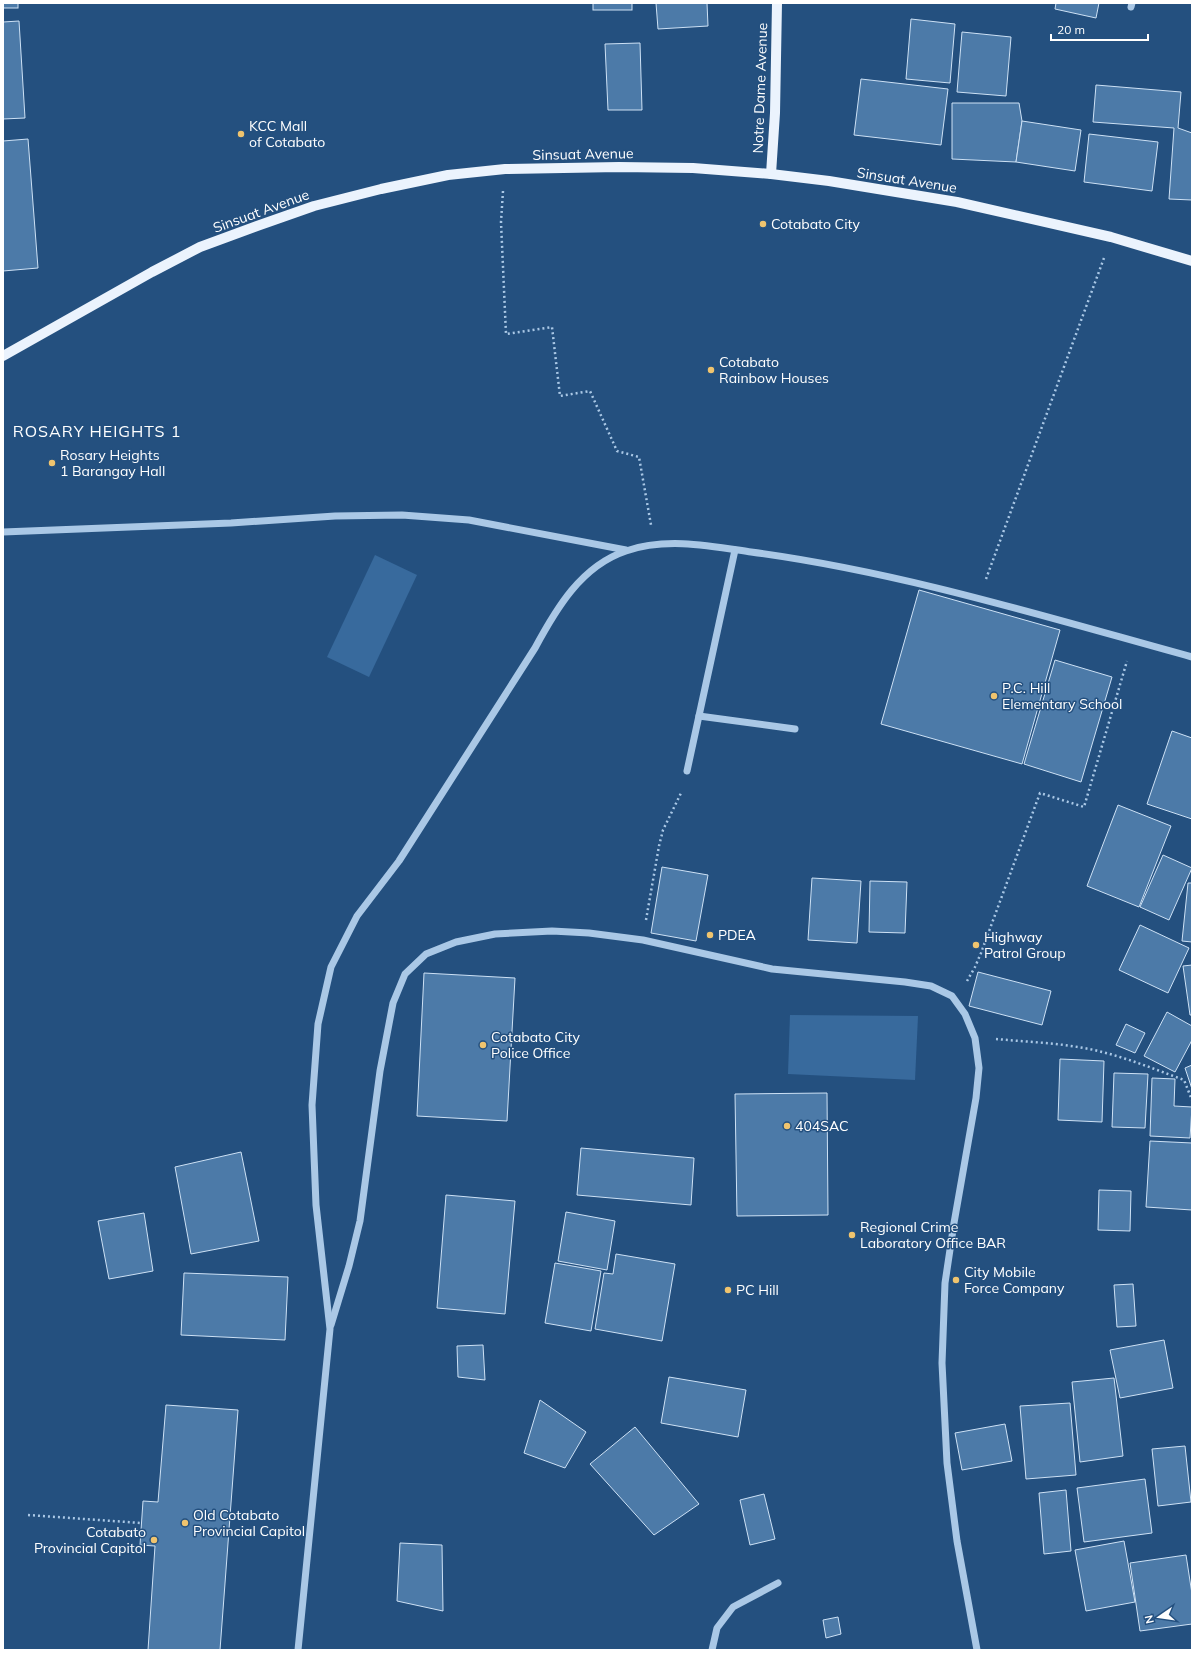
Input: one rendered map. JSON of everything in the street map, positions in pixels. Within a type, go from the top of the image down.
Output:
[{"type":"main road","name":"Notre Dame Avenue","points":[[771,174],[775,98],[777,3]]},
{"type":"main road","name":"Sinsuat Avenue","points":[[3,356],[152,272],[200,248],[257,226],[314,206],[381,189],[448,175],[505,169],[557,167],[693,168],[771,174],[829,181],[957,202],[1111,237],[1192,261]]},
{"type":"street","points":[[3,532],[231,523],[336,516],[402,515],[469,520],[626,550]]},
{"type":"street","points":[[330,1329],[316,1205],[312,1105],[318,1024],[332,967],[357,916],[399,861],[430,814],[535,648],[552,616],[577,584],[598,564],[626,550],[655,545],[685,544],[803,559],[867,571],[979,599],[1192,657]]},
{"type":"street","points":[[687,771],[735,550]]},
{"type":"street","points":[[699,716],[795,729]]},
{"type":"street","points":[[298,1650],[330,1329],[349,1266],[360,1221],[380,1071],[393,1003],[405,974],[426,954],[456,942],[496,934],[552,930],[643,940],[772,969],[905,982],[931,986],[952,996],[965,1014],[975,1038],[979,1068],[976,1098],[954,1223],[946,1282],[942,1363],[947,1463],[965,1590],[977,1650]]},
{"type":"street","points":[[712,1650],[717,1628],[733,1607],[778,1583]]},
{"type":"path","points":[[505,169],[501,222],[506,334],[552,327],[560,396],[590,391],[617,451],[639,457],[652,530]]},
{"type":"path","points":[[984,584],[1095,282]]},
{"type":"path","points":[[966,982],[981,953],[1040,792],[1084,807],[1128,659]]},
{"type":"path","points":[[646,920],[663,830],[681,792],[687,771]]},
{"type":"path","points":[[997,1040],[1040,1042],[1093,1050],[1129,1060],[1184,1080],[1192,1100]]},
{"type":"path","points":[[28,1515],[141,1523]]},
{"type":"shaded area","points":[[375,555],[417,575],[369,677],[327,657]]},
{"type":"shaded area","points":[[790,1015],[918,1016],[915,1080],[788,1074]]},
{"type":"building","points":[[3,3],[18,3],[18,8],[3,8]]},
{"type":"building","points":[[593,3],[632,3],[632,10],[593,10]]},
{"type":"building","points":[[656,3],[707,3],[708,26],[658,29]]},
{"type":"building","points":[[1056,3],[1099,3],[1096,18],[1055,9]]},
{"type":"building","points":[[911,19],[955,24],[950,83],[906,79]]},
{"type":"building","points":[[19,21],[25,118],[3,119],[3,22]]},
{"type":"building","points":[[962,32],[1011,37],[1006,96],[957,92]]},
{"type":"building","points":[[640,43],[642,110],[608,110],[605,44]]},
{"type":"building","points":[[861,79],[948,89],[941,145],[854,135]]},
{"type":"building","points":[[1096,85],[1181,92],[1178,128],[1192,133],[1192,200],[1169,199],[1174,128],[1093,122]]},
{"type":"building","points":[[952,103],[1019,103],[1022,121],[1016,162],[952,159]]},
{"type":"building","points":[[1022,121],[1081,130],[1075,171],[1016,162]]},
{"type":"building","points":[[1089,134],[1158,142],[1152,191],[1084,182]]},
{"type":"building","points":[[28,139],[38,268],[3,271],[3,141]]},
{"type":"building","points":[[919,590],[1060,630],[1022,764],[881,724]]},
{"type":"building","points":[[1055,660],[1112,677],[1081,782],[1024,764]]},
{"type":"building","points":[[1172,731],[1192,738],[1192,819],[1147,804]]},
{"type":"building","points":[[1118,805],[1171,826],[1139,907],[1087,886]]},
{"type":"building","points":[[1163,855],[1192,868],[1169,920],[1140,907]]},
{"type":"building","points":[[662,867],[708,875],[696,941],[651,933]]},
{"type":"building","points":[[812,878],[861,881],[857,943],[808,940]]},
{"type":"building","points":[[870,881],[907,882],[905,933],[869,932]]},
{"type":"building","points":[[1188,883],[1192,883],[1192,942],[1182,941]]},
{"type":"building","points":[[1140,925],[1189,948],[1168,993],[1119,970]]},
{"type":"building","points":[[1192,965],[1192,1015],[1190,1015],[1183,966]]},
{"type":"building","points":[[978,972],[1051,991],[1042,1025],[969,1006]]},
{"type":"building","points":[[424,973],[515,978],[507,1121],[417,1116]]},
{"type":"building","points":[[1167,1012],[1192,1026],[1192,1040],[1175,1072],[1144,1056]]},
{"type":"building","points":[[1126,1024],[1145,1033],[1135,1053],[1116,1045]]},
{"type":"building","points":[[1060,1059],[1104,1061],[1102,1122],[1058,1120]]},
{"type":"building","points":[[1192,1065],[1192,1089],[1185,1068]]},
{"type":"building","points":[[1114,1073],[1148,1074],[1145,1128],[1112,1127]]},
{"type":"building","points":[[1152,1078],[1175,1079],[1174,1106],[1192,1107],[1190,1138],[1150,1136]]},
{"type":"building","points":[[827,1093],[828,1215],[737,1216],[735,1094]]},
{"type":"building","points":[[1150,1141],[1192,1143],[1192,1210],[1146,1207]]},
{"type":"building","points":[[581,1148],[694,1158],[691,1205],[577,1195]]},
{"type":"building","points":[[241,1152],[259,1241],[191,1254],[175,1167]]},
{"type":"building","points":[[1099,1190],[1131,1191],[1130,1231],[1098,1230]]},
{"type":"building","points":[[446,1195],[515,1201],[505,1314],[437,1308]]},
{"type":"building","points":[[566,1212],[615,1221],[607,1270],[558,1261]]},
{"type":"building","points":[[144,1213],[153,1271],[109,1279],[98,1221]]},
{"type":"building","points":[[616,1254],[675,1264],[662,1341],[595,1329],[604,1273],[613,1274]]},
{"type":"building","points":[[555,1263],[601,1271],[591,1331],[545,1323]]},
{"type":"building","points":[[184,1273],[288,1277],[285,1340],[181,1335]]},
{"type":"building","points":[[1133,1284],[1136,1326],[1117,1327],[1114,1285]]},
{"type":"building","points":[[1164,1340],[1173,1388],[1120,1398],[1110,1350]]},
{"type":"building","points":[[483,1345],[485,1380],[458,1377],[457,1346]]},
{"type":"building","points":[[669,1377],[746,1390],[738,1437],[661,1423]]},
{"type":"building","points":[[1114,1378],[1123,1456],[1080,1462],[1072,1382]]},
{"type":"building","points":[[540,1400],[586,1432],[565,1468],[524,1453]]},
{"type":"building","points":[[1070,1403],[1076,1475],[1026,1479],[1020,1406]]},
{"type":"building","name":"Old Cotabato Provincial Capitol","points":[[166,1405],[238,1410],[220,1650],[148,1650],[155,1546],[140,1545],[143,1501],[158,1502]]},
{"type":"building","points":[[1005,1424],[1012,1461],[962,1470],[955,1433]]},
{"type":"building","points":[[635,1427],[699,1504],[654,1535],[590,1464]]},
{"type":"building","points":[[1185,1446],[1191,1502],[1158,1506],[1152,1449]]},
{"type":"building","points":[[1145,1479],[1152,1533],[1084,1542],[1077,1488]]},
{"type":"building","points":[[1066,1490],[1071,1551],[1044,1554],[1039,1493]]},
{"type":"building","points":[[764,1494],[775,1539],[750,1545],[740,1500]]},
{"type":"building","points":[[1124,1541],[1135,1602],[1086,1611],[1075,1550]]},
{"type":"building","points":[[400,1543],[442,1545],[443,1611],[397,1601]]},
{"type":"building","points":[[1186,1555],[1192,1594],[1192,1624],[1140,1631],[1130,1563]]},
{"type":"building","points":[[838,1617],[841,1634],[826,1638],[823,1620]]},
{"type":"place","name":"KCC Mall of Cotabato","points":[[241,134]]},
{"type":"place","name":"Cotabato City","points":[[763,224]]},
{"type":"place","name":"Cotabato Rainbow Houses","points":[[711,370]]},
{"type":"place","name":"Rosary Heights 1 Barangay Hall","points":[[52,463]]},
{"type":"place","name":"P.C. Hill Elementary School","points":[[994,696]]},
{"type":"place","name":"PDEA","points":[[710,935]]},
{"type":"place","name":"Highway Patrol Group","points":[[976,945]]},
{"type":"place","name":"Cotabato City Police Office","points":[[483,1045]]},
{"type":"place","name":"404SAC","points":[[787,1126]]},
{"type":"place","name":"Regional Crime Laboratory Office BAR","points":[[852,1235]]},
{"type":"place","name":"City Mobile Force Company","points":[[956,1280]]},
{"type":"place","name":"PC Hill","points":[[728,1290]]},
{"type":"place","name":"Old Cotabato Provincial Capitol","points":[[185,1523]]},
{"type":"place","name":"Cotabato Provincial Capitol","points":[[154,1540]]},
{"type":"district","name":"ROSARY HEIGHTS 1","points":[[97,431]]}]
